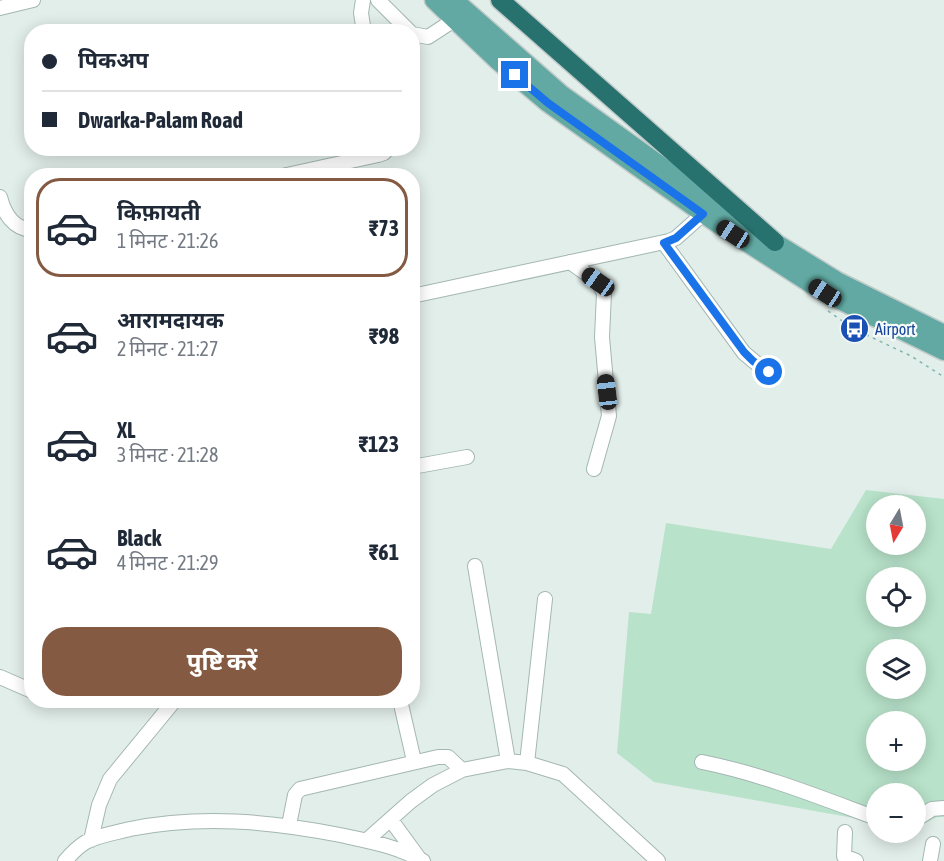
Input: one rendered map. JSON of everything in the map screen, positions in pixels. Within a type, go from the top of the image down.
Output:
[{"type":"highway","points":[[500,0],[774,242]]},
{"type":"main road","points":[[434,0],[548,103],[703,214],[825,293],[944,351]]},
{"type":"main road","points":[[454,0],[561,94],[724,211],[837,281],[944,334]]},
{"type":"street","points":[[0,8],[33,0]]},
{"type":"street","points":[[363,0],[361,13],[363,24]]},
{"type":"street","points":[[378,0],[402,24]]},
{"type":"street","points":[[420,35],[428,37],[454,20]]},
{"type":"street","points":[[319,168],[373,156]]},
{"type":"street","points":[[0,197],[11,220],[24,229]]},
{"type":"street","points":[[420,294],[664,243],[676,238],[703,214]]},
{"type":"street","points":[[664,243],[744,352],[761,367],[775,374]]},
{"type":"street","points":[[570,262],[598,282],[604,292],[602,337],[609,416],[594,469]]},
{"type":"street","points":[[420,466],[467,457]]},
{"type":"street","points":[[476,566],[508,761]]},
{"type":"street","points":[[527,763],[545,599]]},
{"type":"street","points":[[0,677],[24,688]]},
{"type":"street","points":[[91,840],[99,805],[110,779],[168,708]]},
{"type":"street","points":[[402,708],[414,761]]},
{"type":"street","points":[[289,825],[294,799],[300,789],[414,761],[444,756],[462,770]]},
{"type":"street","points":[[367,840],[421,793],[462,770],[508,761],[527,763],[563,774],[658,861]]},
{"type":"street","points":[[702,762],[791,787],[866,814]]},
{"type":"street","points":[[926,813],[933,809],[944,808]]},
{"type":"street","points":[[65,861],[75,850],[91,840],[126,830],[174,821],[219,820],[289,825],[367,840],[421,860]]},
{"type":"street","points":[[390,820],[421,860]]},
{"type":"street","points":[[844,832],[844,856],[856,861]]},
{"type":"street","points":[[930,861],[933,844]]},
{"type":"green space","points":[[866,490],[909,495],[866,495],[866,555],[926,555],[926,497],[944,499],[944,817],[937,817],[926,822],[926,783],[866,783],[866,820],[654,782],[617,753],[629,612],[651,614],[666,523],[831,549]]},
{"type":"place","name":"Airport","points":[[854,329]]},
{"type":"route","points":[[515,75],[548,103],[703,214],[676,238],[664,243],[744,352],[769,372]]}]
